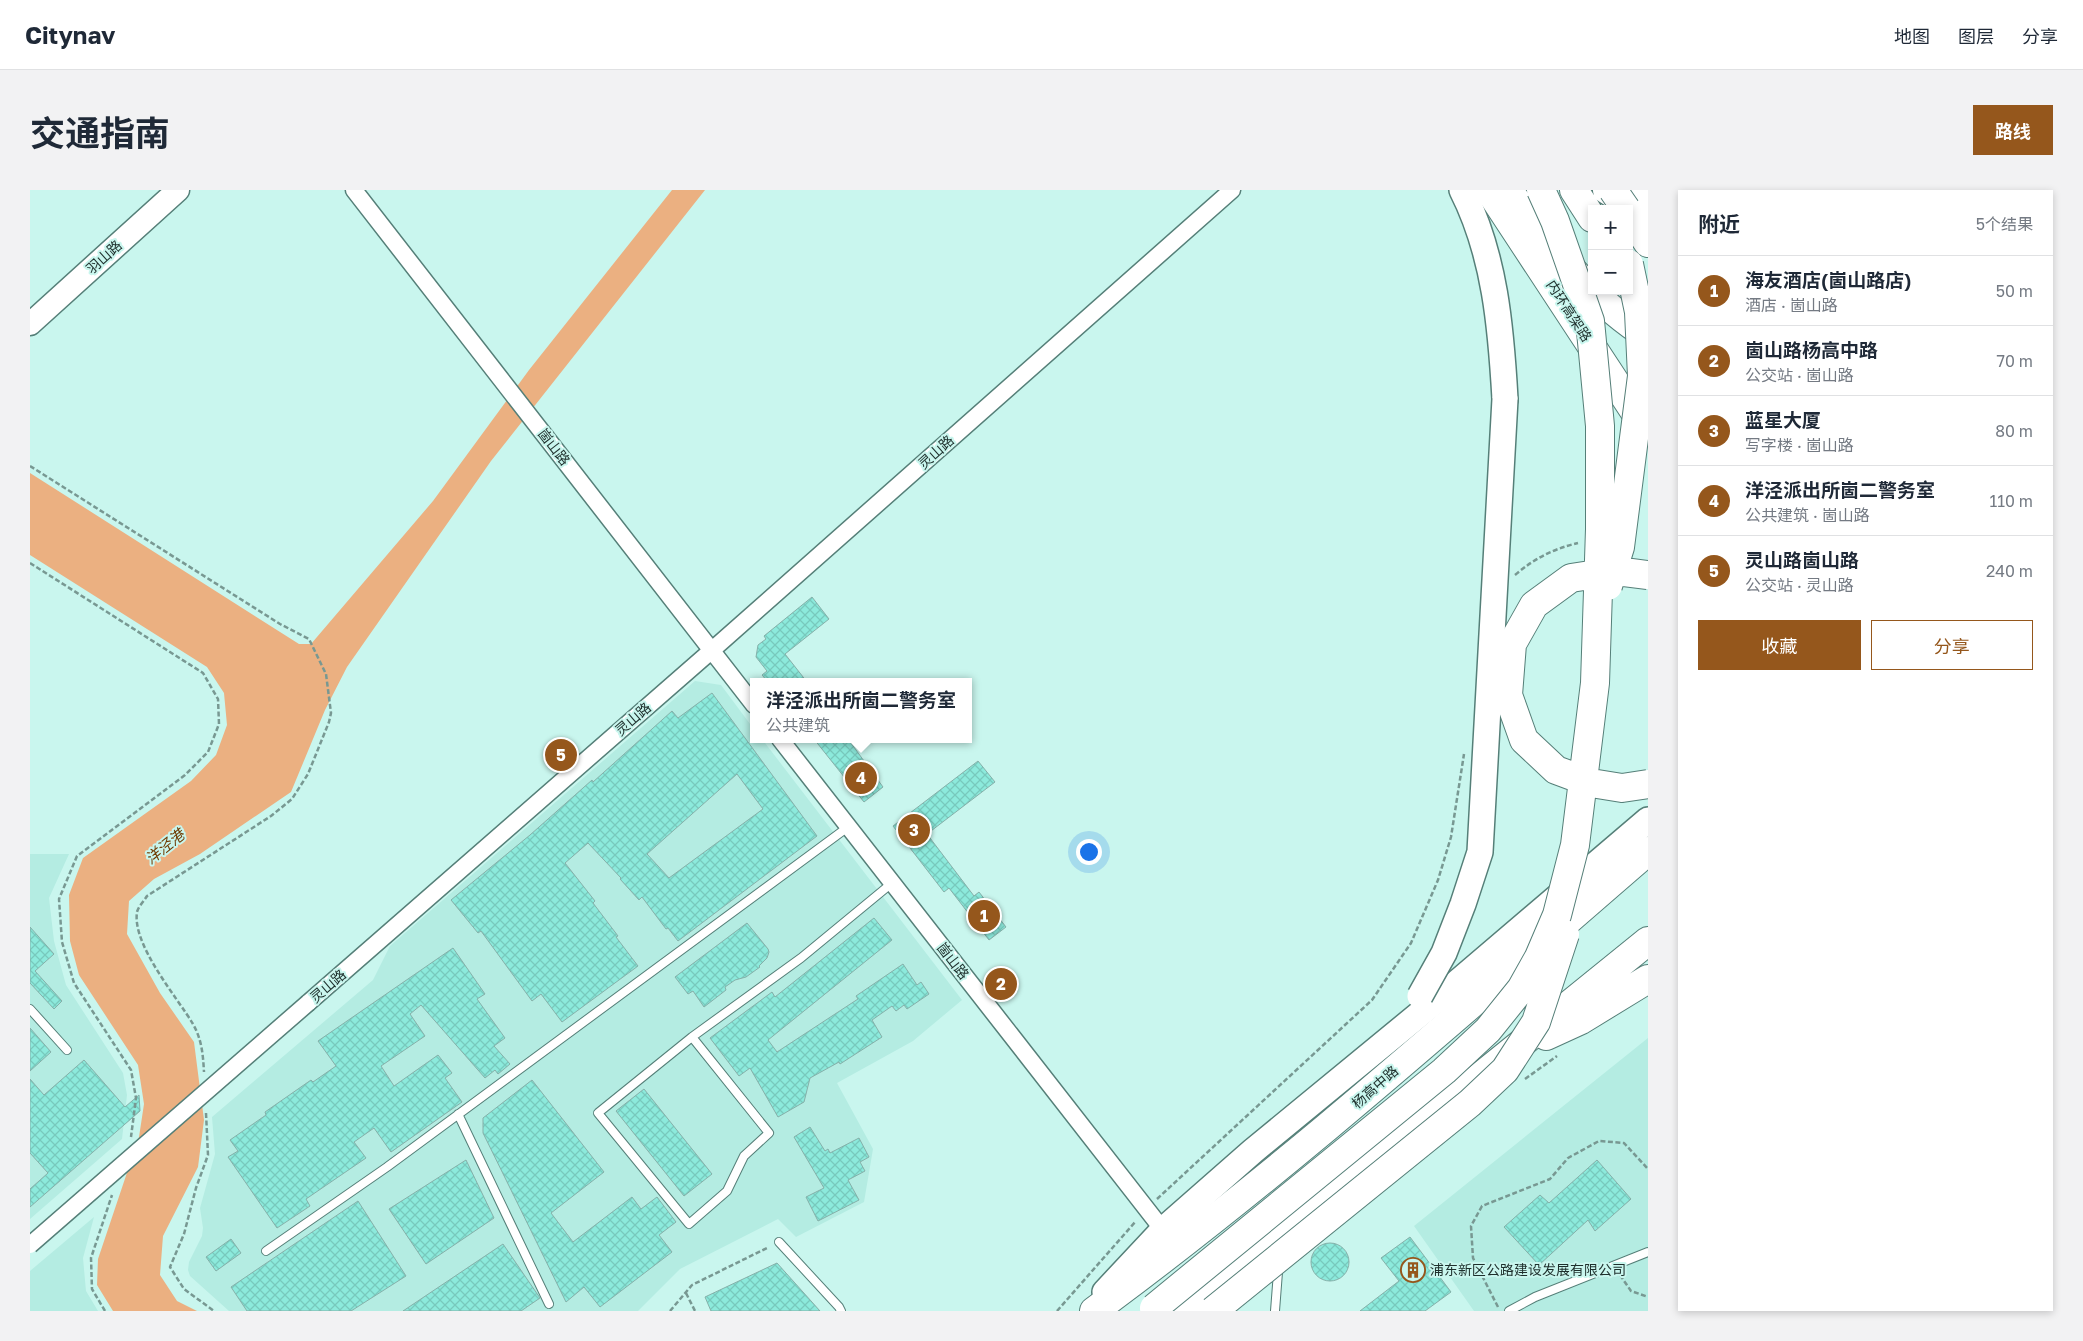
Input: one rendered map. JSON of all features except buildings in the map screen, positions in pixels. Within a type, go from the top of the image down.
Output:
[{"type":"highway","name":"内环高架路","points":[[1489,190],[1648,433]]},
{"type":"highway","points":[[1508,190],[1548,242],[1588,288],[1648,336]]},
{"type":"highway","points":[[1213,1311],[1470,1103],[1505,1070],[1536,1022],[1558,960],[1575,898],[1575,845],[1595,683],[1598,616],[1600,426],[1590,321],[1555,221],[1541,190]]},
{"type":"highway","points":[[1574,190],[1588,212]]},
{"type":"highway","points":[[1607,190],[1613,205]]},
{"type":"highway","points":[[1607,190],[1648,216]]},
{"type":"highway","points":[[1614,190],[1623,205]]},
{"type":"highway","points":[[1633,220],[1648,243]]},
{"type":"highway","points":[[1598,616],[1620,547],[1642,376],[1639,312],[1633,283]]},
{"type":"highway","points":[[1633,290],[1648,316]]},
{"type":"highway","points":[[1648,575],[1616,571],[1571,578],[1534,605],[1512,644],[1508,695],[1524,740],[1556,770],[1590,783],[1622,788],[1648,784]]},
{"type":"highway","points":[[1153,1309],[1444,1071],[1488,1030],[1521,989],[1539,957],[1556,915],[1575,845]]},
{"type":"highway","name":"杨高中路","points":[[1094,1311],[1176,1250],[1353,1106],[1648,851]]},
{"type":"highway","points":[[1181,1311],[1648,941]]},
{"type":"highway","points":[[1509,1053],[1581,1020],[1645,981]]},
{"type":"main road","points":[[1367,1057],[1420,996],[1444,953],[1480,852],[1505,399],[1501,328],[1491,269],[1469,204],[1462,190]]},
{"type":"main road","points":[[1645,190],[1648,194]]},
{"type":"main road","points":[[1088,1311],[1163,1230],[1253,1150],[1367,1057],[1648,820]]},
{"type":"street","name":"羽山路","points":[[30,324],[178,190]]},
{"type":"street","name":"崮山路","points":[[354,190],[750,700]]},
{"type":"street","name":"灵山路","points":[[30,1244],[711,651],[1232,190]]},
{"type":"street","name":"崮山路","points":[[783,743],[1163,1230]]},
{"type":"lane","points":[[266,1251],[458,1114],[848,827]]},
{"type":"lane","points":[[692,1037],[769,1132],[744,1156],[727,1191],[689,1224],[598,1113],[692,1037],[801,958],[892,882]]},
{"type":"lane","points":[[30,1009],[67,1050]]},
{"type":"lane","points":[[458,1114],[549,1304]]},
{"type":"lane","points":[[779,1242],[841,1311]]},
{"type":"lane","points":[[1258,1251],[1278,1272],[1276,1311]]},
{"type":"lane","points":[[1509,1311],[1535,1297],[1648,1252]]},
{"type":"path","points":[[30,466],[280,624],[309,639],[326,674],[331,713],[308,774],[292,799],[271,816],[146,896],[137,912],[138,928],[148,955],[193,1025],[203,1047],[204,1076]]},
{"type":"path","points":[[1515,575],[1530,562],[1545,553],[1579,542]]},
{"type":"path","points":[[30,563],[203,673],[218,699],[219,724],[208,752],[185,775],[77,856],[59,899],[62,942],[74,982],[131,1070],[136,1098],[130,1140]]},
{"type":"path","points":[[1058,1311],[1146,1209],[1372,1000],[1411,943],[1438,880],[1451,837],[1465,745]]},
{"type":"path","points":[[206,1106],[208,1155],[196,1188],[184,1234],[170,1267],[184,1288],[214,1311]]},
{"type":"path","points":[[1500,1311],[1472,1258],[1470,1226],[1482,1206],[1550,1179],[1568,1158],[1599,1142],[1624,1143],[1648,1170]]},
{"type":"path","points":[[105,1311],[92,1289],[91,1258],[112,1194]]},
{"type":"path","points":[[670,1311],[692,1286],[779,1242]]},
{"type":"path","points":[[1614,1265],[1631,1291],[1648,1297]]},
{"type":"path","points":[[686,1292],[695,1311]]},
{"type":"shaded area","points":[[695,681],[721,685],[750,724],[750,743],[765,743],[962,1000],[913,1041],[837,1083],[873,1149],[864,1202],[796,1237],[778,1219],[680,1269],[638,1311],[229,1311],[190,1276],[188,1270],[189,1262],[202,1236],[203,1228],[200,1208],[215,1154],[212,1117],[373,980],[390,946]]},
{"type":"shaded area","points":[[30,854],[69,854],[49,898],[54,941],[66,985],[123,1073],[127,1095],[122,1139],[30,1219]]},
{"type":"shaded area","points":[[1648,1038],[1648,1311],[1474,1311],[1414,1226]]},
{"type":"shaded area","points":[[94,1217],[83,1258],[86,1291],[98,1311],[30,1311],[30,1271]]},
{"type":"water","name":"洋泾港","points":[[672,190],[705,190],[491,461],[347,667],[325,710],[291,792],[200,854],[154,879],[129,901],[127,934],[160,993],[194,1042],[204,1120],[198,1167],[163,1236],[160,1275],[177,1301],[197,1311],[113,1311],[97,1285],[98,1259],[139,1137],[144,1104],[138,1065],[79,975],[70,941],[69,895],[83,858],[191,781],[216,755],[227,725],[224,693],[207,667],[30,555],[30,473],[299,644],[311,644],[433,501],[529,370]]},
{"type":"place","name":"灵山路崮山路","points":[[561,755]]},
{"type":"place","name":"洋泾派出所崮二警务室","points":[[861,778]]},
{"type":"place","name":"蓝星大厦","points":[[914,830]]},
{"type":"place","name":"海友酒店(崮山路店)","points":[[984,916]]},
{"type":"place","name":"崮山路杨高中路","points":[[1001,984]]},
{"type":"place","name":"浦东新区公路建设发展有限公司","points":[[1413,1270]]}]
